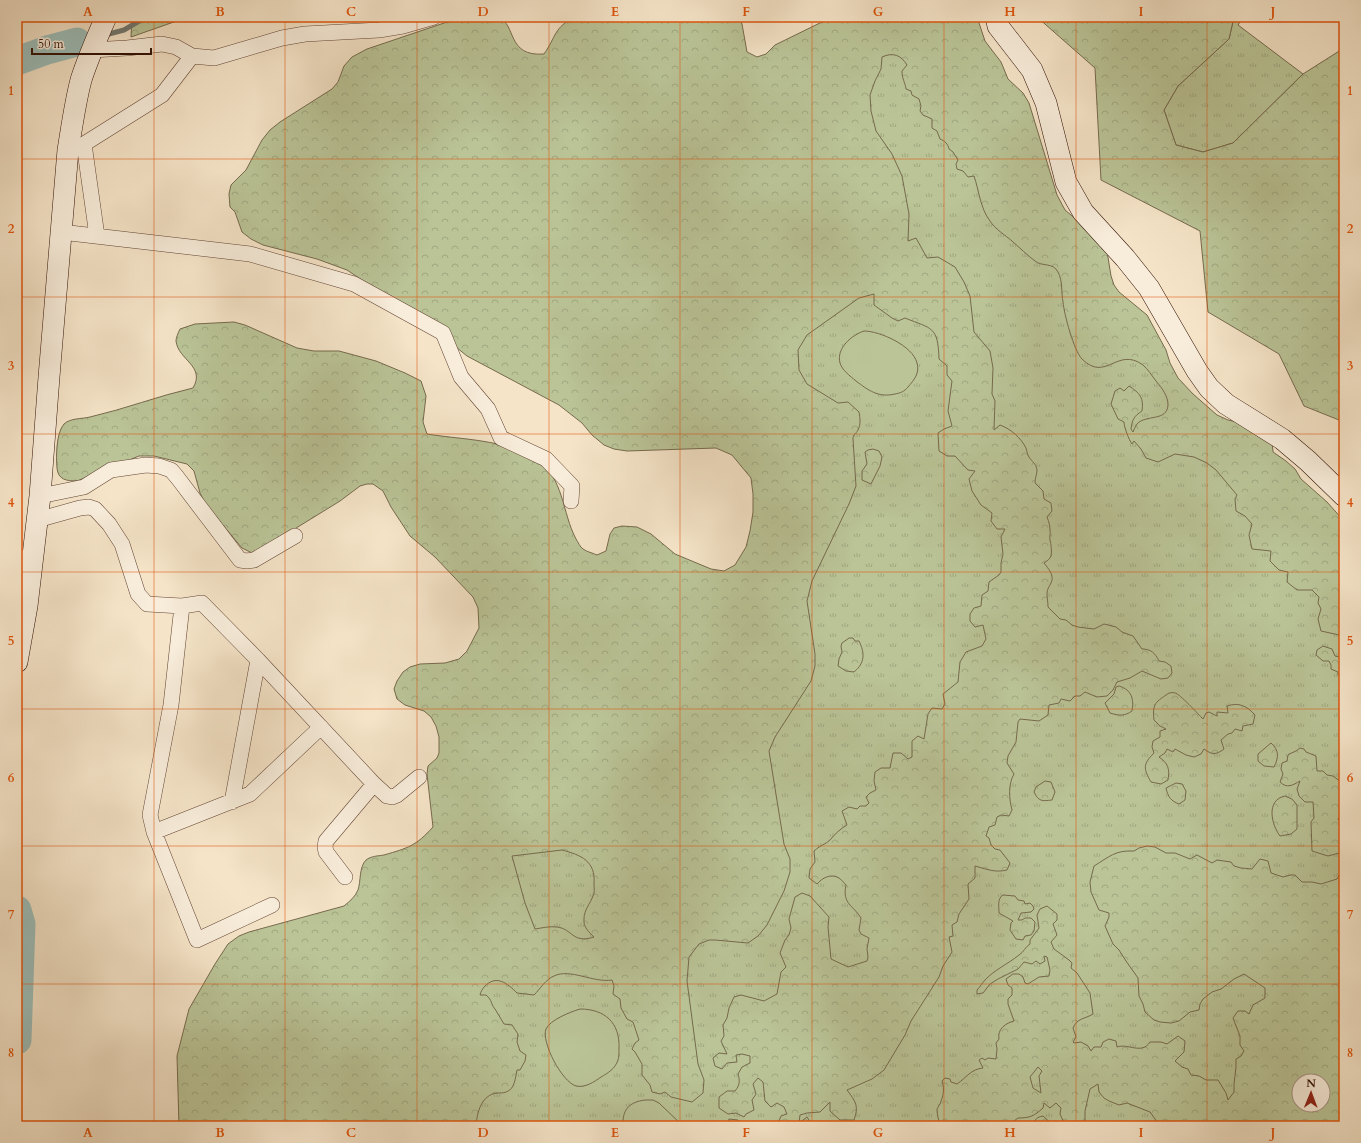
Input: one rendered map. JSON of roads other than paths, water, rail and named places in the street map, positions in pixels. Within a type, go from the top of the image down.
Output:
[{"type":"street","points":[[91,50],[162,44],[176,47],[192,56],[214,58],[282,38],[305,34],[379,30],[402,26],[434,17]]},
{"type":"street","points":[[996,17],[998,26],[1032,70],[1046,103],[1066,182],[1083,212],[1125,258],[1149,288],[1209,388],[1226,404],[1282,439],[1308,461],[1344,496]]},
{"type":"street","points":[[17,662],[25,561],[38,520],[61,232],[76,147],[76,101],[91,50],[105,19]]},
{"type":"street","points":[[76,147],[162,95],[192,56]]},
{"type":"street","points":[[76,147],[97,236]]},
{"type":"street","points":[[61,232],[250,254],[354,284],[443,333],[461,378],[488,409],[501,438],[546,460],[572,486],[571,501]]},
{"type":"street","points":[[40,496],[84,487],[111,470],[159,466],[171,470],[174,473],[240,560],[254,560],[295,536]]},
{"type":"street","points":[[38,520],[80,508],[89,507],[95,509],[109,524],[122,544],[138,594],[147,604],[182,606],[202,603],[387,796],[392,798],[419,777]]},
{"type":"street","points":[[182,606],[171,705],[150,815],[154,832],[197,940],[272,905]]},
{"type":"street","points":[[232,802],[258,660]]},
{"type":"street","points":[[154,832],[250,794],[321,727]]},
{"type":"street","points":[[345,877],[326,852],[326,841],[374,784]]},
{"type":"waterway","points":[[105,35],[124,30],[146,17]]},
{"type":"waterway","points":[[77,42],[90,39]]},
{"type":"waterway","points":[[17,61],[47,50],[77,42]]},
{"type":"waterway","points":[[17,910],[21,924],[17,1040]]}]
